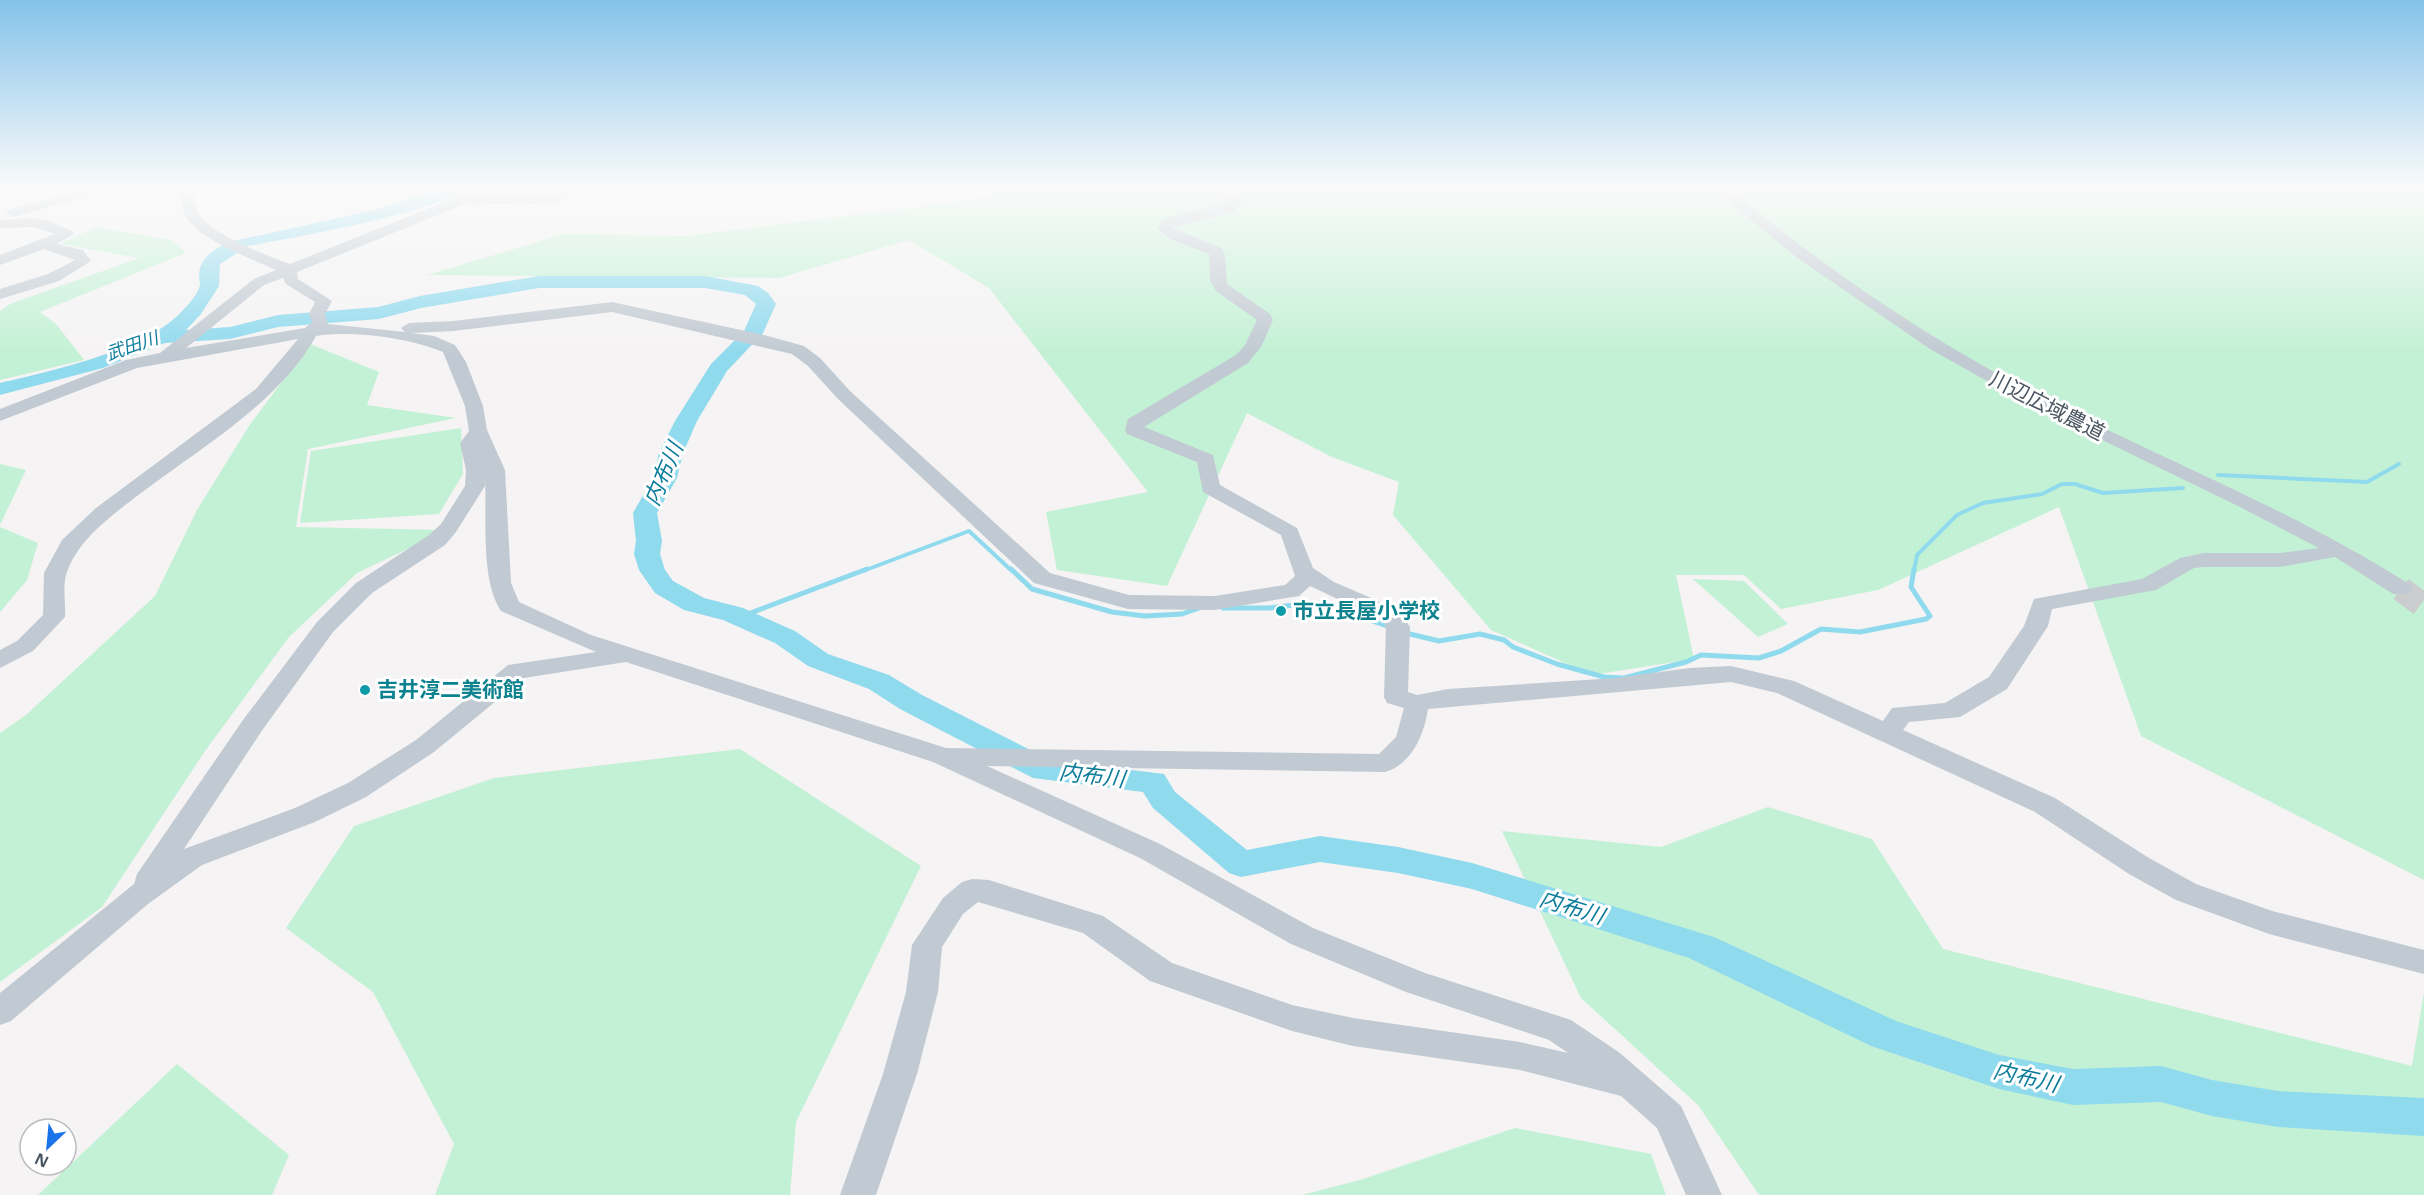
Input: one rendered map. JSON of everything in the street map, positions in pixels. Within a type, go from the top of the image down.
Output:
[{"type":"street","points":[[0,260],[50,242]]},
{"type":"street","points":[[232,242],[267,262],[289,269]]},
{"type":"street","points":[[169,353],[259,282],[359,242]]},
{"type":"street","points":[[1191,242],[1216,251],[1219,284],[1222,290],[1248,304],[1265,320],[1253,347],[1242,359],[1133,426],[1141,433],[1206,459],[1210,488],[1290,532],[1299,565],[1309,575],[1326,587],[1392,615],[1398,627],[1396,697],[1417,703],[1448,697],[1616,686],[1689,675],[1731,674],[1785,687],[2045,805],[2139,866],[2186,892],[2269,922],[2424,962]]},
{"type":"street","name":"川辺広域農道","points":[[1785,242],[1939,349],[2078,423],[2290,524],[2338,550],[2401,589]]},
{"type":"street","points":[[0,294],[29,288],[63,276],[83,261],[78,253],[57,251],[45,244]]},
{"type":"street","points":[[0,660],[25,646],[42,632],[54,617],[55,573],[70,545],[104,512],[220,427],[262,393],[302,347],[316,322],[324,301],[291,281],[289,269]]},
{"type":"street","points":[[377,333],[392,328],[453,326],[612,307],[764,340],[798,350],[814,362],[844,395],[1042,578],[1128,602],[1215,603],[1257,594],[1291,591],[1309,575]]},
{"type":"street","points":[[0,415],[114,370],[169,353],[316,322],[336,328],[428,340],[449,349],[458,362],[474,406],[478,430],[495,470],[500,583],[509,606],[583,640],[942,756],[1150,851],[1302,936],[1417,983],[1560,1030],[1589,1048],[1669,1117],[1704,1195]]},
{"type":"street","points":[[138,896],[252,726],[325,627],[364,588],[437,540],[449,528],[475,486],[476,470],[470,443],[478,430]]},
{"type":"street","points":[[1888,732],[1901,714],[1951,711],[1998,683],[2036,626],[2042,604],[2148,585],[2188,563],[2204,560],[2280,560],[2310,557],[2338,550]]},
{"type":"street","points":[[0,1012],[138,896],[192,857],[305,815],[357,790],[425,746],[517,671],[630,655]]},
{"type":"street","points":[[942,756],[1385,763],[1404,748],[1413,726],[1417,703]]},
{"type":"street","points":[[858,1195],[900,1074],[922,992],[927,945],[953,906],[972,890],[989,891],[1016,902],[1093,924],[1161,972],[1292,1018],[1353,1032],[1520,1056],[1630,1083]]},
{"type":"green space","points":[[65,242],[173,242],[186,253],[40,312],[56,324],[84,360],[0,380],[0,311],[10,304],[139,258],[60,244]]},
{"type":"green space","points":[[538,242],[903,242],[779,278],[427,275]]},
{"type":"green space","points":[[912,242],[2424,242],[2424,880],[2141,736],[2059,507],[1878,590],[1781,609],[1744,575],[1676,575],[1694,659],[1592,675],[1491,630],[1393,515],[1399,482],[1332,457],[1247,413],[1167,586],[1057,570],[1046,512],[1148,492],[989,288]]},
{"type":"green space","points":[[310,344],[379,372],[367,405],[456,418],[308,449],[296,527],[447,530],[357,573],[289,637],[205,751],[102,907],[0,982],[0,733],[26,715],[155,596],[197,510],[249,426]]},
{"type":"green space","points":[[461,428],[463,474],[439,514],[300,523],[311,451]]},
{"type":"green space","points":[[0,464],[26,470],[0,525]]},
{"type":"green space","points":[[0,527],[38,543],[27,580],[0,612]]},
{"type":"green space","points":[[1693,579],[1744,581],[1788,624],[1758,637]]},
{"type":"green space","points":[[740,749],[921,866],[796,1122],[790,1195],[435,1195],[454,1144],[373,992],[286,928],[354,826],[494,778]]},
{"type":"green space","points":[[1768,807],[1872,839],[1943,949],[2412,1066],[2424,992],[2424,1195],[1759,1195],[1698,1105],[1581,998],[1502,831],[1661,847]]},
{"type":"green space","points":[[177,1064],[289,1155],[272,1195],[38,1195],[57,1177],[78,1177],[78,1157]]},
{"type":"green space","points":[[1515,1128],[1651,1154],[1666,1195],[1302,1195],[1360,1180]]},
{"type":"waterway","name":"武田川","points":[[0,389],[96,363],[167,334],[186,319],[204,296],[210,286],[209,269],[216,258],[221,253],[244,242]]},
{"type":"waterway","name":"内布川","points":[[162,337],[230,333],[278,321],[379,313],[420,302],[539,282],[705,282],[751,290],[766,304],[753,333],[718,368],[686,421],[671,453],[665,478],[645,513],[649,541],[647,554],[652,570],[664,587],[694,604],[733,614],[785,637],[818,660],[879,682],[911,702],[1044,770],[1153,782],[1164,800],[1241,864],[1320,849],[1398,860],[1472,876],[1553,899],[1701,947],[1885,1034],[1999,1072],[2073,1087],[2161,1084],[2212,1098],[2278,1109],[2424,1117]]},
{"type":"waterway","points":[[2218,475],[2367,482],[2399,464]]},
{"type":"waterway","points":[[1914,571],[1917,555],[1957,515],[1983,503],[2042,494],[2062,484],[2075,484],[2103,493],[2183,488]]},
{"type":"waterway","points":[[863,571],[969,531],[1012,571]]},
{"type":"waterway","points":[[740,617],[867,569]]},
{"type":"waterway","points":[[1011,569],[1032,589],[1112,612],[1145,616],[1182,614],[1199,608]]},
{"type":"waterway","points":[[1406,633],[1439,641],[1480,634],[1504,640],[1513,647],[1557,664],[1604,677],[1624,678],[1686,662],[1701,655],[1759,658],[1781,651],[1821,629],[1860,632],[1926,619],[1930,616],[1911,587],[1914,569]]},
{"type":"waterway","points":[[1223,608],[1269,608],[1302,604],[1329,606],[1390,627]]},
{"type":"tunnel","points":[[2401,589],[2424,606]]},
{"type":"place","name":"市立長屋小学校","points":[[1281,611]]},
{"type":"place","name":"吉井淳二美術館","points":[[365,690]]}]
